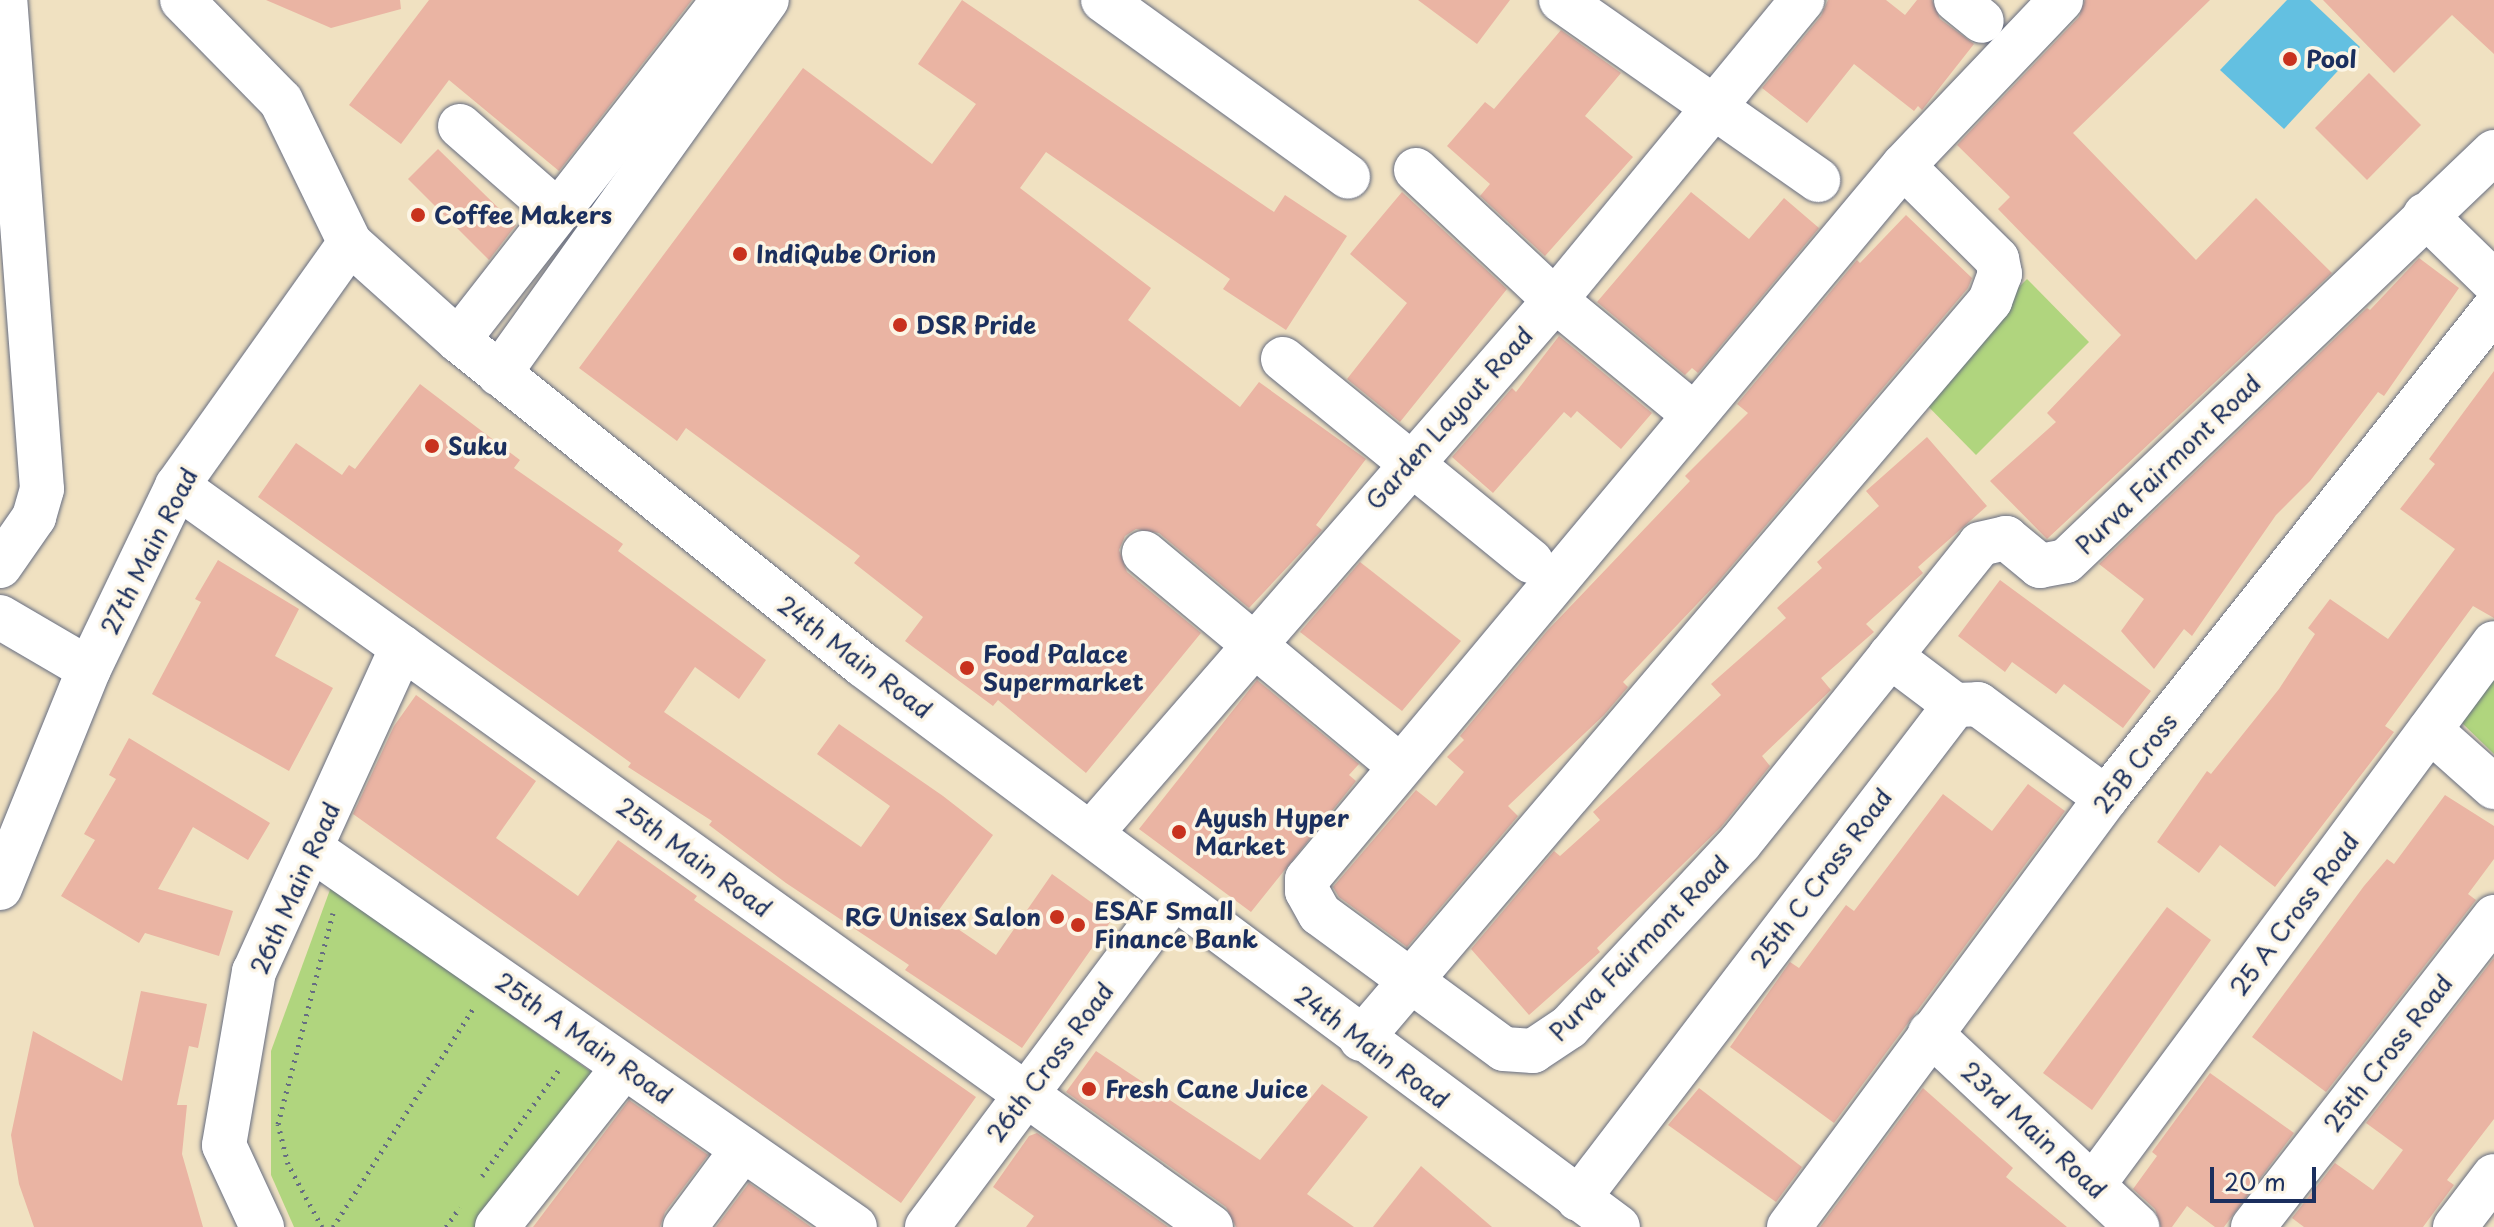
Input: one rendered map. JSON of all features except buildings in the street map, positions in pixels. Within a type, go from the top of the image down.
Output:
[{"type":"street","points":[[0,566],[34,517],[42,489],[5,0]]},
{"type":"street","name":"24th Main Road","points":[[182,0],[281,101],[350,243],[458,340],[863,665],[1092,832],[1361,1039],[1618,1227]]},
{"type":"street","points":[[458,340],[724,0]]},
{"type":"street","points":[[499,374],[767,0]]},
{"type":"street","points":[[1103,0],[1348,177]]},
{"type":"street","points":[[1561,0],[1716,105],[1818,180]]},
{"type":"street","name":"Garden Layout Road","points":[[1092,832],[1252,643],[1555,300],[1802,0]]},
{"type":"street","name":"Purva Fairmont Road","points":[[2061,0],[1903,166],[1315,865],[1307,891],[1320,914],[1504,1049],[1533,1051],[1551,1041],[1740,843],[1986,540],[2006,538],[2040,566],[2055,567],[2079,551],[2425,215],[2494,152]]},
{"type":"street","points":[[460,126],[557,211]]},
{"type":"street","points":[[1361,1039],[1407,980],[1990,301],[2000,274],[1997,259],[1903,166]]},
{"type":"street","points":[[1416,170],[1555,300],[1681,404]]},
{"type":"street","points":[[2425,215],[2494,282]]},
{"type":"street","name":"27th Main Road","points":[[0,888],[89,669],[177,486],[350,243]]},
{"type":"street","name":"25B Cross","points":[[1789,1227],[2106,798],[2494,309]]},
{"type":"street","points":[[1283,359],[1531,561]]},
{"type":"street","name":"25th Main Road","points":[[177,486],[1211,1227]]},
{"type":"street","points":[[1144,553],[1384,753]]},
{"type":"street","points":[[0,617],[89,669]]},
{"type":"street","name":"25 A Cross Road","points":[[2093,1185],[2494,643]]},
{"type":"street","name":"26th Main Road","points":[[262,1227],[224,1145],[254,972],[313,850],[402,647]]},
{"type":"street","points":[[1890,656],[1955,705],[1978,704],[2106,798]]},
{"type":"street","name":"25th C Cross Road","points":[[1578,1199],[1955,705]]},
{"type":"street","points":[[2430,730],[2494,787]]},
{"type":"street","name":"25th A Main Road","points":[[313,850],[855,1227]]},
{"type":"street","name":"26th Cross Road","points":[[927,1227],[1174,897]]},
{"type":"street","name":"25th Cross Road","points":[[2253,1227],[2494,917]]},
{"type":"street","name":"23rd Main Road","points":[[1930,1033],[2137,1227]]},
{"type":"street","points":[[480,1214],[624,1067]]},
{"type":"street","points":[[685,1227],[743,1149]]},
{"type":"street","points":[[2455,1227],[2494,1176]]},
{"type":"path","points":[[322,1227],[288,1164],[278,1124],[335,906],[353,877]]},
{"type":"path","points":[[333,1227],[494,976]]},
{"type":"path","points":[[473,1189],[583,1037]]},
{"type":"path","points":[[446,1227],[480,1214]]},
{"type":"green space","points":[[2027,279],[2089,342],[1976,455],[1914,392]]},
{"type":"green space","points":[[2494,679],[2494,754],[2461,722]]},
{"type":"green space","points":[[331,887],[597,1076],[476,1227],[294,1227],[271,1175],[271,1051]]},
{"type":"water","name":"Pool","points":[[2287,0],[2310,0],[2360,47],[2284,129],[2220,70]]},
{"type":"place","name":"Pool","points":[[2290,59]]},
{"type":"place","name":"Coffee Makers","points":[[418,215]]},
{"type":"place","name":"IndiQube Orion","points":[[740,254]]},
{"type":"place","name":"DSR Pride","points":[[900,325]]},
{"type":"place","name":"Suku","points":[[432,446]]},
{"type":"place","name":"Food Palace Supermarket","points":[[967,668]]},
{"type":"place","name":"Ayush Hyper Market","points":[[1179,832]]},
{"type":"place","name":"RG Unisex Salon","points":[[1057,917]]},
{"type":"place","name":"ESAF Small Finance Bank","points":[[1078,925]]},
{"type":"place","name":"Fresh Cane Juice","points":[[1089,1089]]}]
